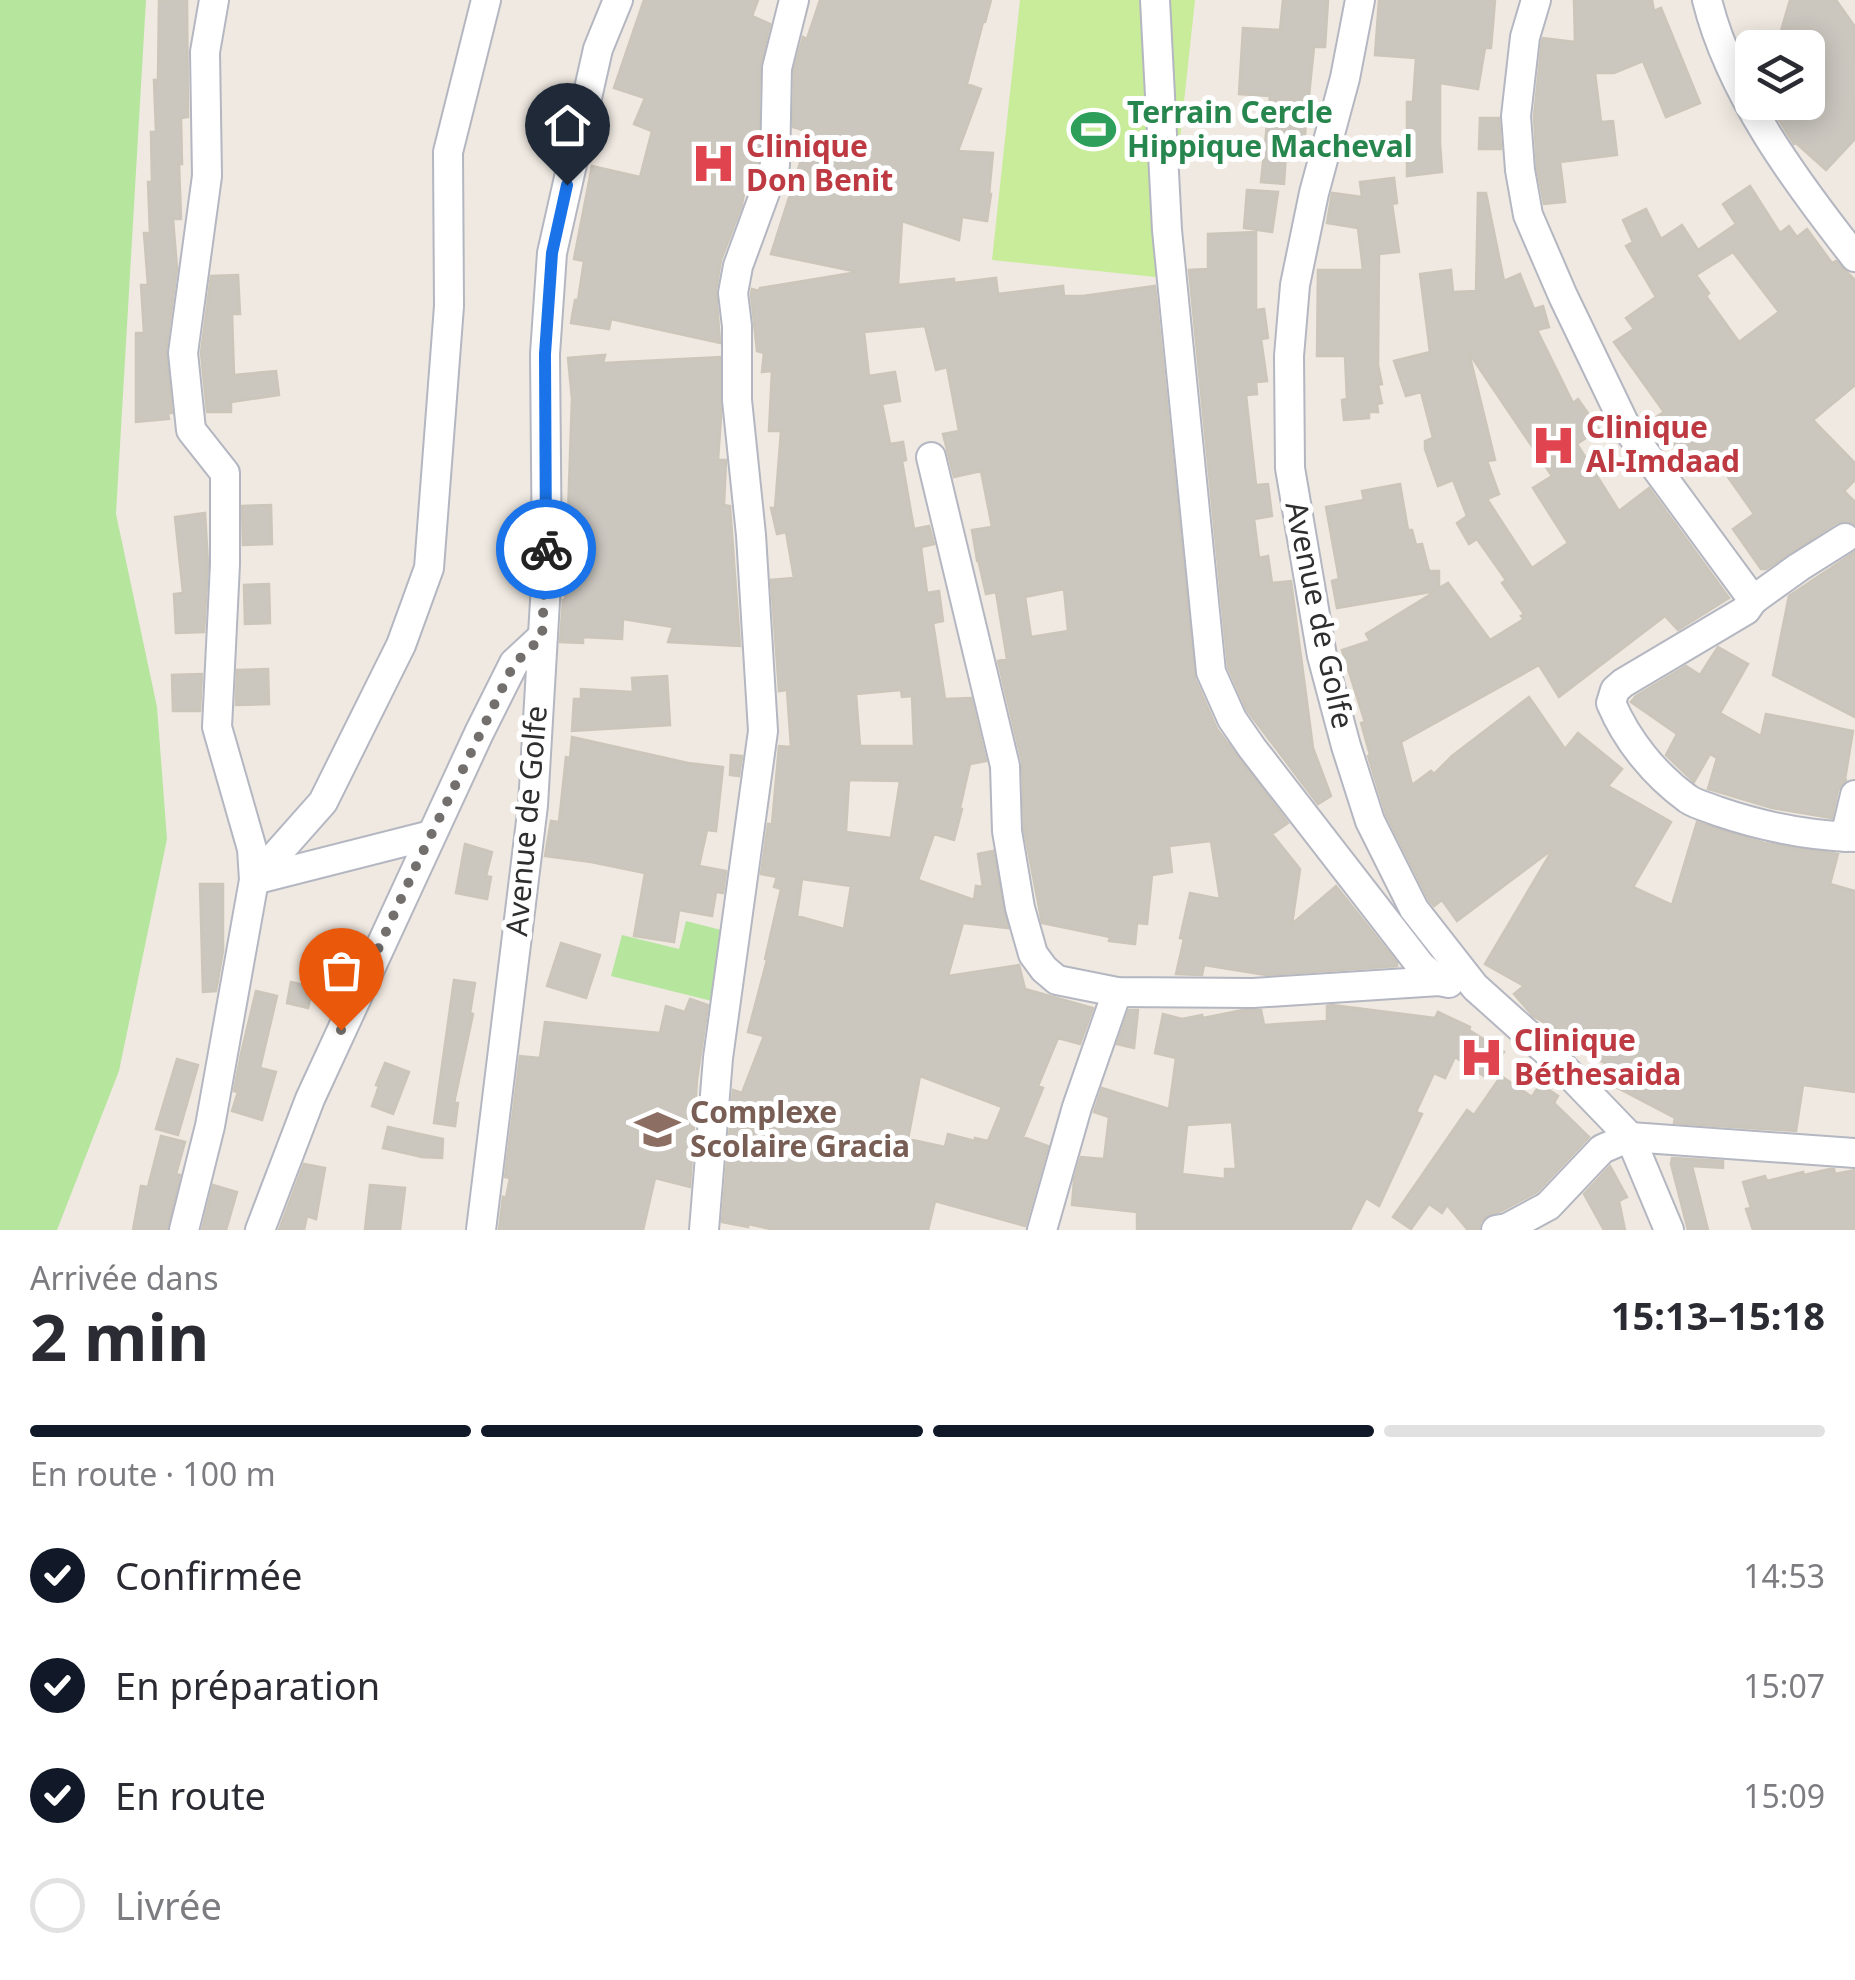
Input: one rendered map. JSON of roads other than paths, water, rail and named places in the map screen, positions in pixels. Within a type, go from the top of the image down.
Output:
[{"type":"street","points":[[184,1230],[210,1126],[254,880],[252,849],[217,728],[225,474],[191,430],[184,353],[207,176],[205,52],[214,0]]},
{"type":"street","points":[[254,880],[323,802],[401,645],[428,568],[448,306],[448,152],[486,0]]},
{"type":"street","name":"Avenue de Golfe","points":[[481,1230],[533,805],[546,567],[545,354],[552,253],[598,50],[618,0]]},
{"type":"street","points":[[704,1230],[718,1058],[763,730],[733,293],[738,266],[776,164],[777,68],[794,0]]},
{"type":"street","points":[[1155,0],[1167,230],[1211,672],[1232,719],[1252,748],[1420,966],[1439,981]]},
{"type":"street","name":"Avenue de Golfe","points":[[1360,0],[1345,78],[1314,194],[1296,285],[1289,356],[1290,468],[1322,656],[1370,822],[1414,909],[1475,987],[1552,1056],[1630,1137]]},
{"type":"street","points":[[1536,0],[1525,36],[1516,116],[1528,215],[1626,427],[1753,600]]},
{"type":"street","points":[[1713,8],[1739,85],[1784,160],[1855,256]]},
{"type":"street","points":[[931,457],[1006,766],[1008,831],[1027,938],[1044,970],[1057,980],[1117,992],[1253,994],[1439,981],[1475,987]]},
{"type":"street","points":[[1845,538],[1799,566],[1753,600],[1746,610],[1623,683],[1615,690],[1611,703],[1620,723],[1655,772],[1692,802],[1742,819],[1850,837],[1855,795]]},
{"type":"street","points":[[260,1230],[310,1100],[431,834],[514,664],[542,637]]},
{"type":"street","points":[[254,880],[431,834]]},
{"type":"street","points":[[1042,1230],[1077,1108],[1117,992]]},
{"type":"street","points":[[1630,1137],[1669,1230]]},
{"type":"street","points":[[1496,1230],[1548,1206],[1602,1149],[1630,1137],[1855,1154]]},
{"type":"place","name":"Terrain Cercle Hippique Macheval","points":[[1094,130]]},
{"type":"place","name":"Clinique Don Benit","points":[[713,164]]},
{"type":"place","name":"Clinique Al-Imdaad","points":[[1553,445]]},
{"type":"place","name":"Clinique Béthesaida","points":[[1481,1058]]},
{"type":"place","name":"Complexe Scolaire Gracia","points":[[657,1130]]}]
